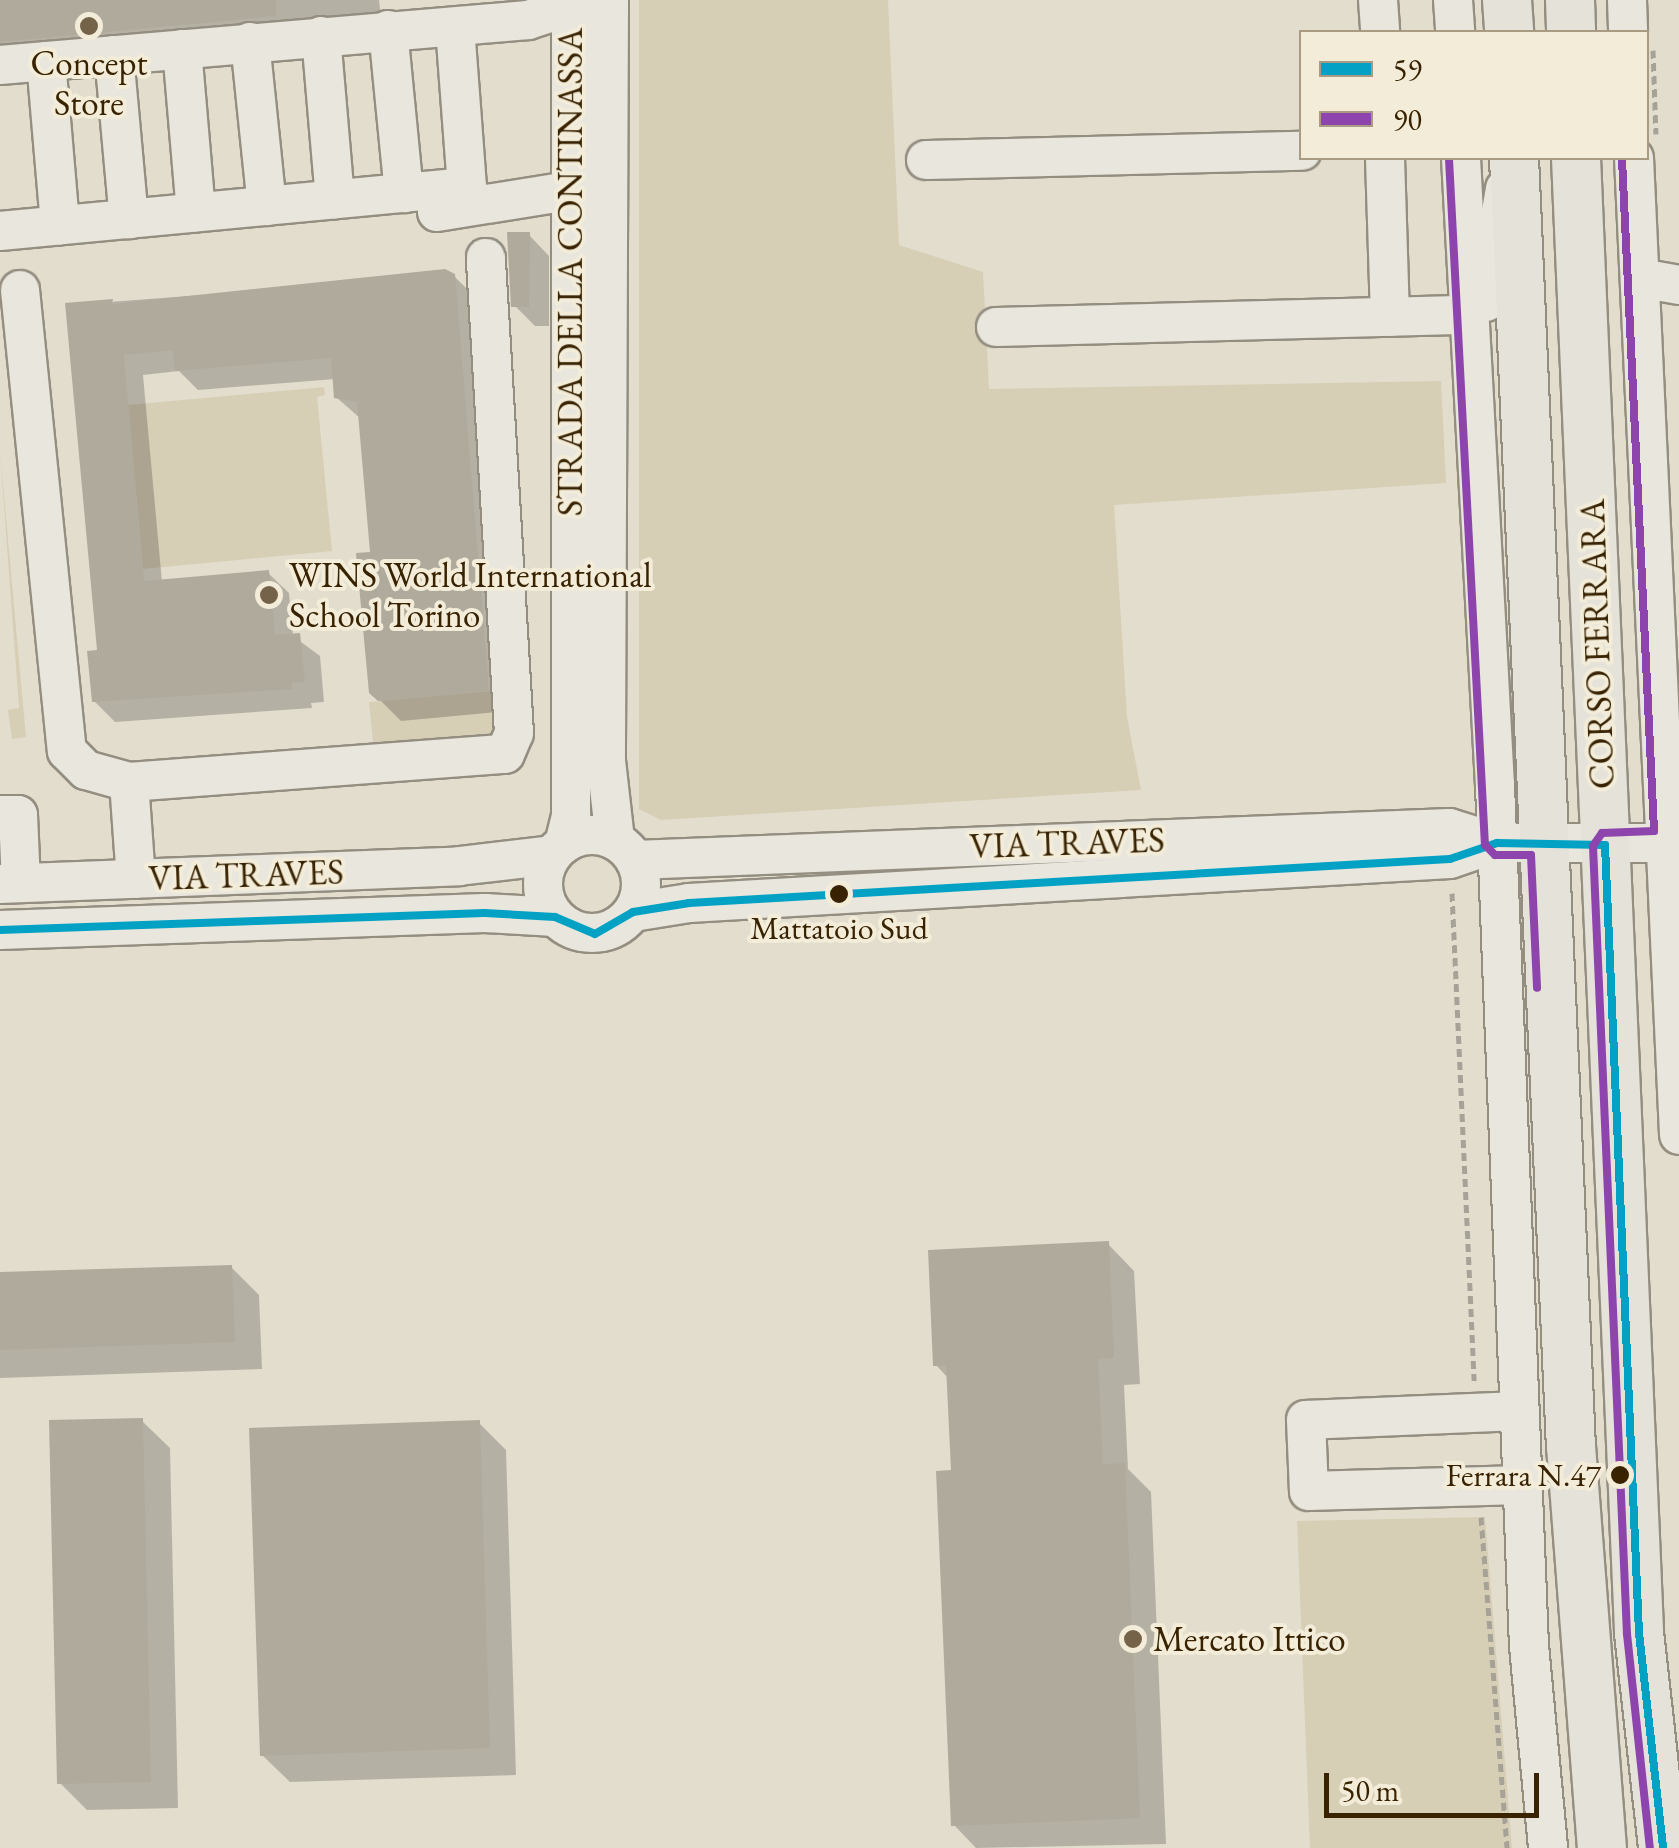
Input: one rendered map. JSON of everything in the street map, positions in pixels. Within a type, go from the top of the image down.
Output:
[{"type":"main road","points":[[1507,0],[1509,30]]},
{"type":"main road","points":[[1570,0],[1571,30]]},
{"type":"main road","name":"CORSO FERRARA","points":[[1513,160],[1520,842],[1584,1669],[1602,1848]]},
{"type":"main road","name":"CORSO FERRARA","points":[[1576,160],[1639,1633],[1663,1848]]},
{"type":"street","name":"STRADA DELLA CONTINASSA","points":[[609,0],[606,761],[625,850]]},
{"type":"street","points":[[1378,0],[1380,30]]},
{"type":"street","points":[[1453,0],[1455,30]]},
{"type":"street","points":[[1586,30],[1591,0]]},
{"type":"street","points":[[1626,0],[1628,30]]},
{"type":"street","name":"STRADA DELLA CONTINASSA","points":[[558,850],[571,815],[571,3]]},
{"type":"street","points":[[0,66],[528,20],[571,3]]},
{"type":"street","points":[[0,231],[467,187],[454,27]]},
{"type":"street","points":[[388,30],[404,193]]},
{"type":"street","points":[[321,36],[334,199]]},
{"type":"street","points":[[250,42],[267,206]]},
{"type":"street","points":[[182,49],[196,212]]},
{"type":"street","points":[[114,55],[130,218]]},
{"type":"street","points":[[46,62],[60,226]]},
{"type":"street","points":[[926,160],[1299,150]]},
{"type":"street","points":[[1385,160],[1390,317]]},
{"type":"street","name":"CORSO FERRARA","points":[[1460,160],[1472,392],[1520,842],[1518,1411],[1548,1848]]},
{"type":"street","name":"CORSO FERRARA","points":[[1472,392],[1513,160]]},
{"type":"street","name":"CORSO FERRARA","points":[[1634,160],[1672,787],[1668,843],[1679,1134]]},
{"type":"street","points":[[0,252],[469,210],[568,191]]},
{"type":"street","points":[[20,290],[67,751],[86,770],[130,782],[505,754],[514,733],[486,258]]},
{"type":"street","points":[[1640,278],[1679,286]]},
{"type":"street","points":[[996,326],[1468,314]]},
{"type":"street","points":[[130,782],[136,880]]},
{"type":"street","points":[[0,816],[18,815],[11,883]]},
{"type":"street","name":"VIA TRAVES","points":[[625,850],[1449,828],[1520,842],[1668,843]]},
{"type":"street","points":[[588,835],[625,850],[641,886],[633,912],[595,934],[555,917],[543,887],[558,850],[588,835]]},
{"type":"street","name":"VIA TRAVES","points":[[633,912],[707,902],[1450,860],[1520,842]]},
{"type":"street","name":"VIA TRAVES","points":[[11,883],[490,864],[558,850]]},
{"type":"street","name":"VIA TRAVES","points":[[0,930],[484,912],[555,917]]},
{"type":"street","points":[[1518,1411],[1306,1420],[1309,1492],[1521,1485]]},
{"type":"street","name":"CORSO FERRARA","points":[[1577,1848],[1584,1669]]},
{"type":"path","points":[[1450,860],[1476,1413]]},
{"type":"path","points":[[1478,1486],[1507,1848]]},
{"type":"shaded area","points":[[639,0],[888,0],[899,245],[983,272],[989,389],[1441,381],[1446,483],[1114,505],[1127,717],[1141,790],[661,820],[639,809]]},
{"type":"shaded area","points":[[324,387],[325,395],[317,397],[332,551],[143,569],[128,405]]},
{"type":"shaded area","points":[[0,452],[26,737],[12,739],[8,710],[19,708]]},
{"type":"shaded area","points":[[491,691],[496,738],[374,752],[369,702]]},
{"type":"shaded area","points":[[1485,1517],[1512,1848],[1310,1848],[1297,1521]]},
{"type":"building","name":"Concept Store","points":[[0,0],[276,0],[276,16],[0,42]]},
{"type":"building","points":[[507,232],[530,232],[529,307],[511,307]]},
{"type":"building","points":[[445,269],[455,274],[489,691],[378,701],[369,693],[356,553],[370,552],[357,402],[334,398],[331,358],[175,371],[173,350],[124,355],[144,581],[269,570],[275,635],[300,633],[305,682],[292,683],[292,689],[92,702],[87,651],[97,650],[65,303],[113,299],[112,304]]},
{"type":"building","points":[[1109,1241],[1114,1358],[1098,1359],[1103,1464],[1125,1463],[1140,1818],[951,1826],[936,1471],[951,1470],[946,1366],[933,1366],[928,1250]]},
{"type":"building","points":[[232,1265],[235,1342],[0,1350],[0,1272]]},
{"type":"building","points":[[143,1418],[151,1782],[57,1784],[49,1420]]},
{"type":"building","points":[[480,1420],[490,1748],[260,1756],[249,1428]]},
{"type":"transit line","name":"90","points":[[1449,160],[1485,845],[1495,855],[1531,855],[1537,988]]},
{"type":"transit line","name":"90","points":[[1622,160],[1654,831],[1602,833],[1593,846],[1627,1634],[1650,1848]]},
{"type":"transit line","name":"59","points":[[0,930],[485,913],[555,917],[595,934],[633,912],[689,903],[1450,859],[1497,843],[1605,845],[1639,1633],[1663,1848]]},
{"type":"place","name":"Concept Store","points":[[89,26]]},
{"type":"place","name":"WINS World International School Torino","points":[[269,595]]},
{"type":"place","name":"Mattatoio Sud","points":[[839,894]]},
{"type":"place","name":"Ferrara N.47","points":[[1620,1475]]},
{"type":"place","name":"Mercato Ittico","points":[[1133,1639]]}]
